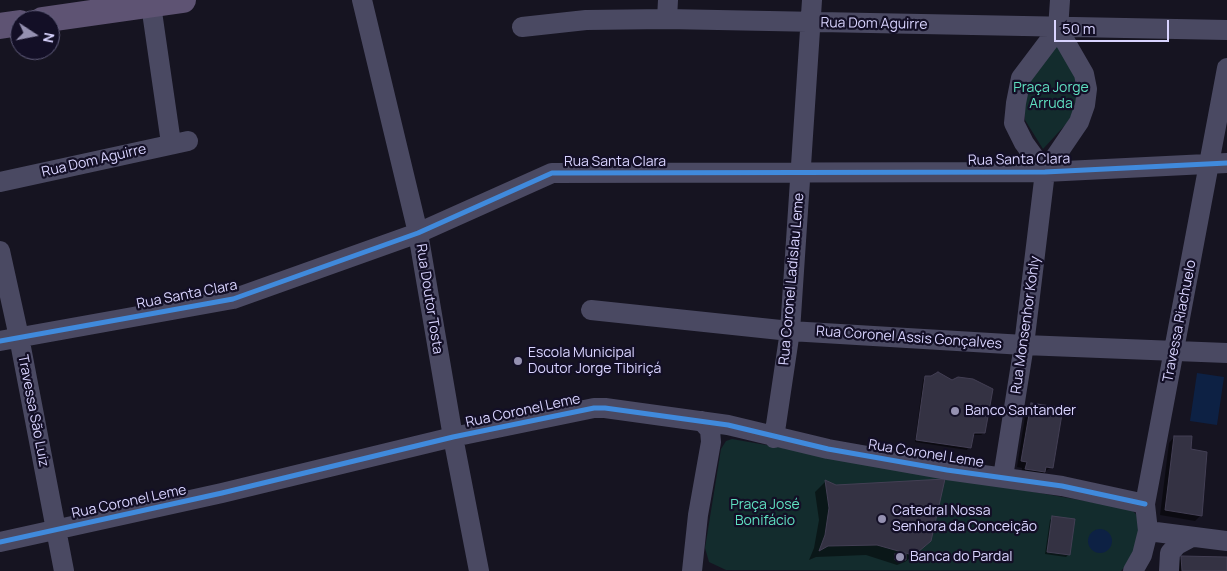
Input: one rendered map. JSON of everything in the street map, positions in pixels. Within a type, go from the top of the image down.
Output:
[{"type":"main road","points":[[60,18],[183,0]]},
{"type":"street","name":"Rua Doutor Tosta","points":[[362,0],[418,233],[452,438],[479,571]]},
{"type":"street","name":"Rua Coronel Ladislau Leme","points":[[774,438],[790,331],[812,0]]},
{"type":"street","points":[[1045,172],[1024,143],[1014,123],[1021,78],[1058,28],[1060,0]]},
{"type":"street","name":"Rua Dom Aguirre","points":[[0,182],[179,142],[151,5]]},
{"type":"street","name":"Rua Dom Aguirre","points":[[522,27],[667,10],[811,23],[1227,30]]},
{"type":"street","name":"Rua Monsenhor Kohly","points":[[1003,477],[1024,345],[1045,172],[1079,122],[1085,105],[1087,90],[1084,74],[1058,28]]},
{"type":"street","name":"Travessa Riachuelo","points":[[1133,571],[1142,555],[1148,531],[1145,504],[1175,350],[1218,164],[1227,68]]},
{"type":"street","name":"Rua Santa Clara","points":[[10,339],[233,300],[418,233],[552,173],[1045,172],[1218,164]]},
{"type":"street","name":"Travessa São Luiz","points":[[0,251],[10,339],[56,529],[64,571]]},
{"type":"street","name":"Rua Coronel Assis Gonçalves","points":[[591,310],[790,331],[1024,345],[1227,352]]},
{"type":"street","name":"Rua Coronel Leme","points":[[0,542],[222,493],[452,438],[594,408],[728,425],[774,438],[828,449],[1062,486],[1145,504]]},
{"type":"street","points":[[692,571],[701,495],[711,442],[710,430],[702,421]]},
{"type":"street","points":[[711,442],[728,425]]},
{"type":"street","points":[[1148,531],[1190,538],[1227,541]]},
{"type":"street","points":[[1170,571],[1170,554],[1176,545],[1190,538]]},
{"type":"green space","name":"Praça Jorge Arruda","points":[[1054,41],[1078,73],[1076,108],[1067,123],[1043,149],[1025,120],[1024,90]]},
{"type":"green space","name":"Praça José Bonifácio","points":[[732,439],[1131,509],[1137,515],[1140,528],[1135,554],[1121,571],[726,570],[709,562],[705,548],[721,449],[726,441]]},
{"type":"water","points":[[1197,373],[1224,377],[1217,425],[1190,421]]},
{"type":"water","points":[[1095,529],[1105,529],[1112,536],[1112,546],[1105,553],[1095,553],[1088,546],[1088,536]]},
{"type":"building","name":"Banco Santander","points":[[938,372],[952,380],[958,377],[973,379],[993,389],[985,433],[974,433],[971,448],[916,440],[925,376],[931,376]]},
{"type":"building","points":[[1031,403],[1063,408],[1053,468],[1046,467],[1045,472],[1025,469],[1027,462],[1021,461]]},
{"type":"building","points":[[1174,436],[1192,436],[1191,449],[1207,452],[1202,516],[1165,510]]},
{"type":"building","name":"Catedral Nossa Senhora da Conceição","points":[[945,479],[931,541],[918,552],[909,554],[877,545],[828,546],[819,551],[825,535],[829,508],[825,480],[836,485]]},
{"type":"building","points":[[1052,516],[1075,519],[1070,555],[1047,552]]},
{"type":"building","name":"Banca do Pardal","points":[[895,554],[906,554],[906,560],[895,560]]},
{"type":"building","points":[[1181,556],[1227,557],[1227,571],[1182,571]]},
{"type":"cycle path","points":[[0,341],[233,299],[418,233],[552,173],[1045,172],[1227,163]]},
{"type":"cycle path","points":[[0,542],[222,493],[453,437],[594,408],[728,425],[828,449],[947,470],[1062,486],[1145,504]]},
{"type":"place","name":"Escola Municipal Doutor Jorge Tibiriçá","points":[[518,361]]},
{"type":"place","name":"Banco Santander","points":[[955,411]]},
{"type":"place","name":"Catedral Nossa Senhora da Conceição","points":[[882,519]]},
{"type":"place","name":"Banca do Pardal","points":[[900,557]]}]
